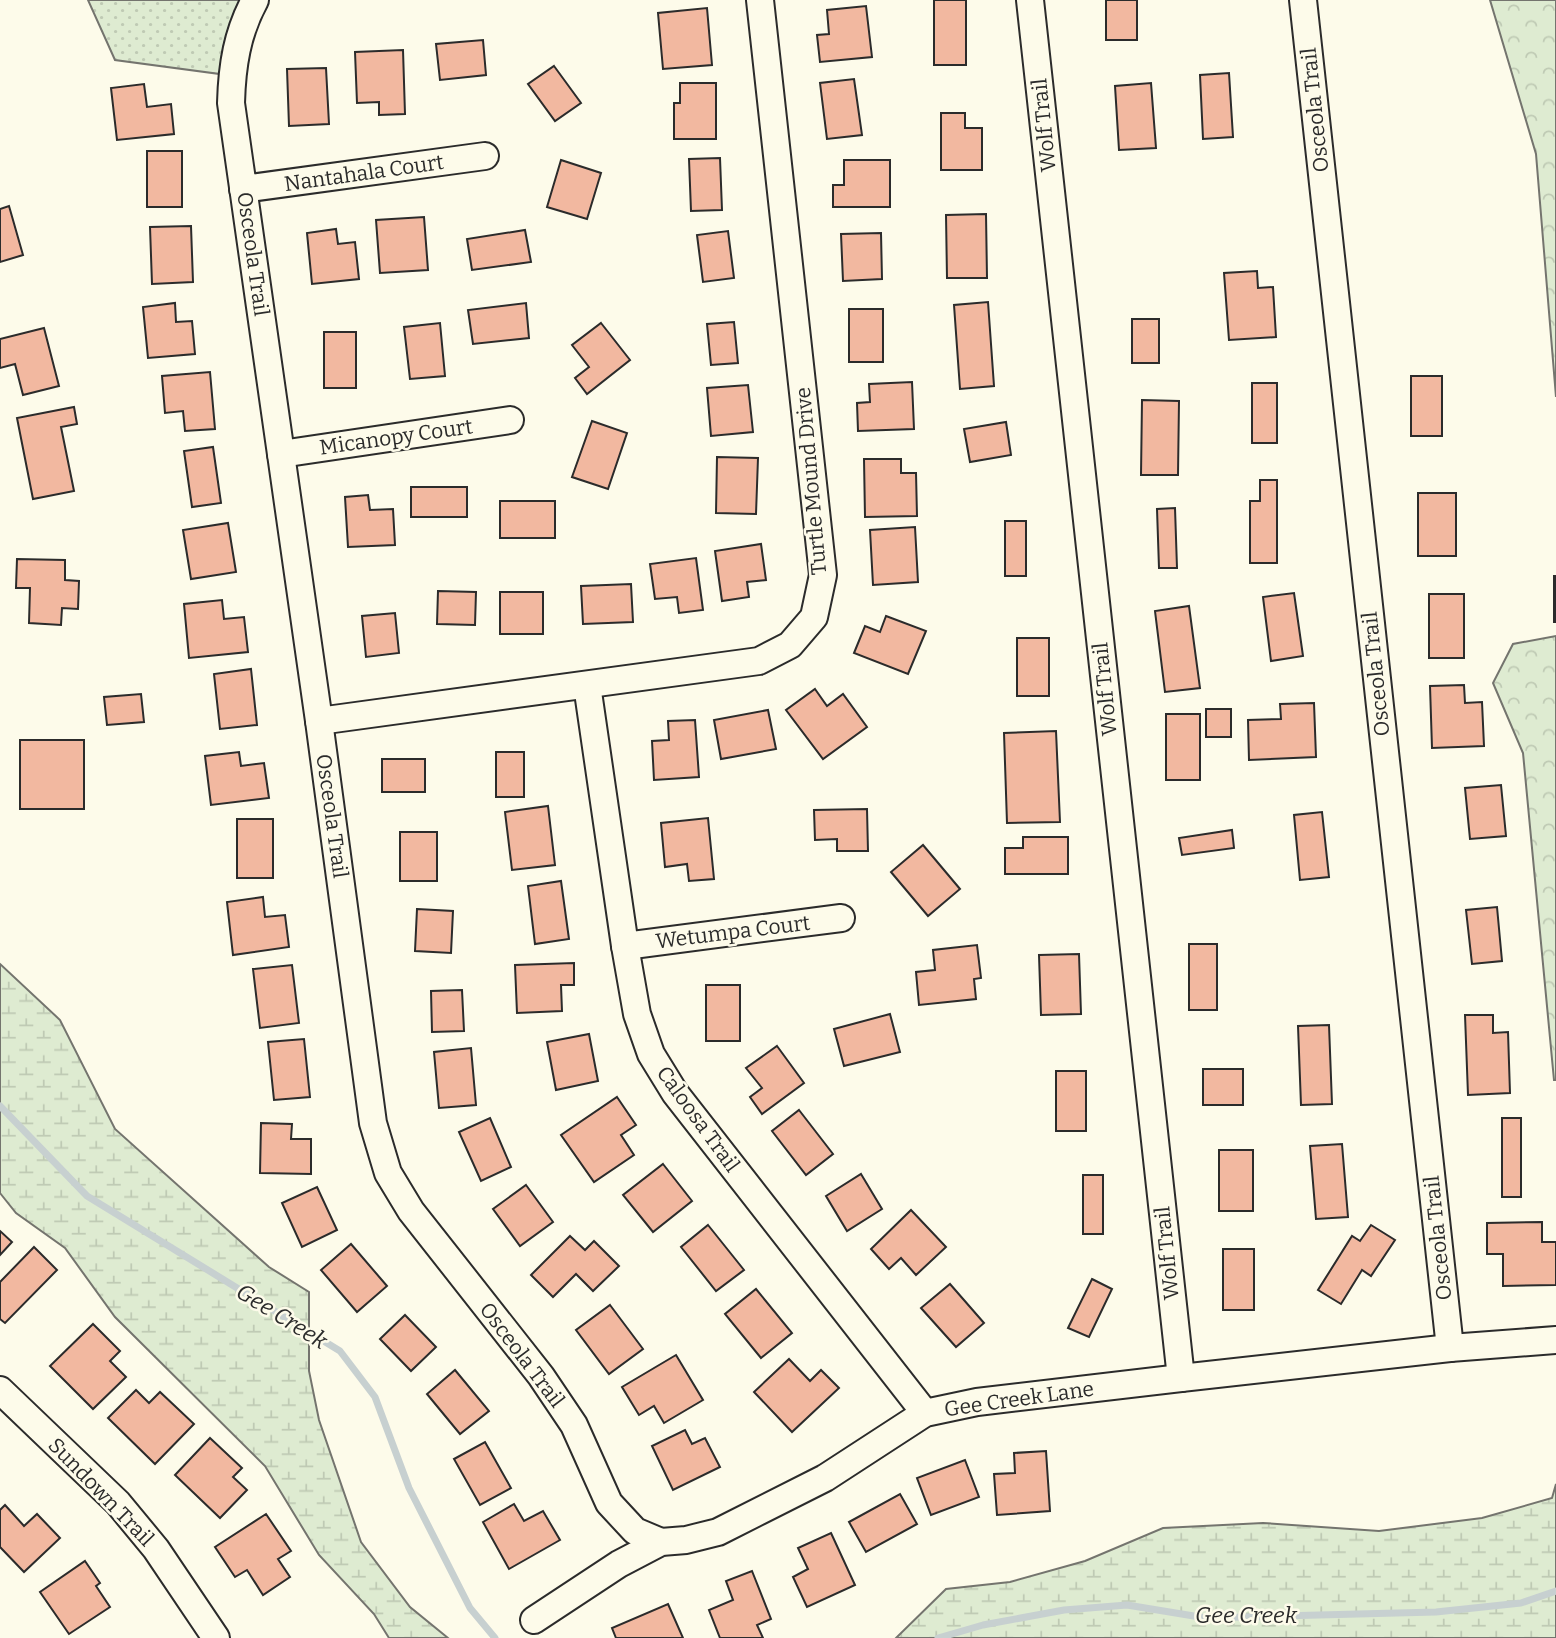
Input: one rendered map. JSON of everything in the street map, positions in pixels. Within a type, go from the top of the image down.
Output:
[{"type":"street","name":"Osceola Trail","points":[[255,0],[244,21],[232,65],[231,103],[373,1123],[388,1173],[411,1211],[541,1376],[574,1425],[609,1503],[635,1531],[661,1542]]},
{"type":"street","name":"Turtle Mound Drive","points":[[319,721],[759,661],[790,645],[814,617],[824,575],[760,0]]},
{"type":"street","name":"Wolf Trail","points":[[1030,0],[1181,1378]]},
{"type":"street","name":"Osceola Trail","points":[[1303,0],[1450,1348]]},
{"type":"street","name":"Nantahala Court","points":[[243,189],[485,156]]},
{"type":"street","name":"Micanopy Court","points":[[281,454],[510,420]]},
{"type":"street","name":"Caloosa Trail","points":[[587,685],[625,946],[637,1014],[651,1054],[675,1093],[925,1413]]},
{"type":"street","name":"Wetumpa Court","points":[[625,946],[841,918]]},
{"type":"street","name":"Gee Creek Lane","points":[[534,1619],[619,1564],[661,1542],[686,1540],[718,1532],[825,1478],[925,1413],[977,1402],[1181,1378],[1450,1348],[1556,1340]]},
{"type":"street","name":"Sundown Trail","points":[[0,1390],[118,1503],[156,1549],[216,1638]]},
{"type":"green space","points":[[88,0],[241,0],[226,36],[220,74],[115,60]]},
{"type":"green space","points":[[1490,0],[1556,0],[1556,397],[1536,154]]},
{"type":"green space","points":[[1556,636],[1554,1080],[1523,753],[1493,683],[1513,644]]},
{"type":"green space","points":[[0,964],[60,1020],[115,1129],[269,1267],[309,1292],[309,1371],[319,1420],[361,1542],[410,1607],[448,1638],[389,1638],[374,1614],[319,1555],[265,1466],[115,1317],[65,1248],[16,1213],[0,1193]]},
{"type":"green space","points":[[1556,1484],[1556,1638],[896,1638],[946,1589],[1010,1582],[1085,1561],[1163,1528],[1263,1523],[1379,1531],[1482,1518],[1552,1498]]},
{"type":"building","points":[[934,0],[966,0],[966,65],[934,65]]},
{"type":"building","points":[[1106,0],[1137,0],[1137,40],[1106,40]]},
{"type":"building","points":[[866,6],[872,57],[820,62],[817,35],[829,34],[827,10]]},
{"type":"building","points":[[707,8],[712,65],[663,69],[658,13]]},
{"type":"building","points":[[483,40],[486,75],[440,80],[436,44]]},
{"type":"building","points":[[403,50],[405,114],[379,115],[379,102],[357,103],[355,52]]},
{"type":"building","points":[[554,66],[581,103],[555,121],[528,84]]},
{"type":"building","points":[[326,68],[329,124],[289,126],[287,69]]},
{"type":"building","points":[[1229,73],[1233,137],[1203,139],[1200,75]]},
{"type":"building","points":[[854,79],[862,135],[827,139],[820,83]]},
{"type":"building","points":[[680,83],[716,83],[716,139],[674,139],[674,103],[680,103]]},
{"type":"building","points":[[1151,83],[1156,148],[1119,150],[1115,86]]},
{"type":"building","points":[[144,84],[147,107],[171,104],[174,134],[117,140],[111,88]]},
{"type":"building","points":[[941,113],[965,113],[965,128],[982,128],[982,170],[941,170]]},
{"type":"building","points":[[147,151],[182,151],[182,207],[147,207]]},
{"type":"building","points":[[720,158],[722,210],[691,211],[689,159]]},
{"type":"building","points":[[561,160],[601,173],[587,219],[547,207]]},
{"type":"building","points":[[844,160],[890,160],[890,207],[833,207],[833,185],[844,185]]},
{"type":"building","points":[[9,206],[23,255],[0,262],[0,209]]},
{"type":"building","points":[[986,214],[987,278],[947,278],[946,215]]},
{"type":"building","points":[[424,217],[428,270],[380,273],[376,220]]},
{"type":"building","points":[[191,226],[193,282],[152,284],[150,227]]},
{"type":"building","points":[[336,229],[338,244],[355,242],[359,279],[312,284],[307,233]]},
{"type":"building","points":[[525,230],[531,262],[472,270],[467,239]]},
{"type":"building","points":[[728,231],[734,278],[703,282],[697,235]]},
{"type":"building","points":[[881,233],[882,279],[843,281],[841,234]]},
{"type":"building","points":[[1257,271],[1258,288],[1273,287],[1276,337],[1229,340],[1224,273]]},
{"type":"building","points":[[988,302],[994,386],[960,389],[954,305]]},
{"type":"building","points":[[175,303],[176,322],[192,321],[195,354],[148,358],[143,307]]},
{"type":"building","points":[[526,303],[529,338],[473,344],[468,310]]},
{"type":"building","points":[[849,309],[883,309],[883,362],[849,362]]},
{"type":"building","points":[[1132,319],[1159,319],[1159,363],[1132,363]]},
{"type":"building","points":[[734,322],[738,363],[711,365],[707,324]]},
{"type":"building","points":[[440,323],[445,376],[410,379],[404,327]]},
{"type":"building","points":[[601,323],[630,360],[587,394],[575,378],[589,367],[572,345]]},
{"type":"building","points":[[44,328],[59,386],[23,395],[15,364],[0,368],[0,339]]},
{"type":"building","points":[[324,332],[356,332],[356,388],[324,388]]},
{"type":"building","points":[[210,372],[215,429],[185,431],[183,411],[165,413],[162,376]]},
{"type":"building","points":[[1411,376],[1442,376],[1442,436],[1411,436]]},
{"type":"building","points":[[912,382],[914,429],[858,431],[857,403],[870,402],[869,384]]},
{"type":"building","points":[[1252,383],[1277,383],[1277,443],[1252,443]]},
{"type":"building","points":[[748,385],[753,432],[711,436],[707,388]]},
{"type":"building","points":[[1142,400],[1179,401],[1178,475],[1141,475]]},
{"type":"building","points":[[74,407],[77,424],[61,427],[74,491],[33,499],[17,418]]},
{"type":"building","points":[[592,421],[627,433],[608,489],[572,477]]},
{"type":"building","points":[[1006,422],[1011,455],[970,462],[964,429]]},
{"type":"building","points":[[213,447],[221,503],[192,507],[184,451]]},
{"type":"building","points":[[717,457],[758,458],[756,514],[716,513]]},
{"type":"building","points":[[864,459],[901,459],[901,473],[916,473],[917,516],[865,517]]},
{"type":"building","points":[[1260,480],[1277,480],[1277,563],[1250,563],[1250,501],[1260,501]]},
{"type":"building","points":[[411,487],[467,487],[467,517],[411,517]]},
{"type":"building","points":[[1418,493],[1456,493],[1456,556],[1418,556]]},
{"type":"building","points":[[368,495],[370,510],[393,509],[395,545],[348,547],[345,497]]},
{"type":"building","points":[[500,501],[555,501],[555,538],[500,538]]},
{"type":"building","points":[[1175,508],[1177,568],[1159,568],[1157,509]]},
{"type":"building","points":[[1005,521],[1026,521],[1026,576],[1005,576]]},
{"type":"building","points":[[228,523],[236,572],[191,579],[183,530]]},
{"type":"building","points":[[915,527],[918,582],[873,585],[870,530]]},
{"type":"building","points":[[761,544],[766,580],[747,582],[749,597],[722,601],[715,551]]},
{"type":"building","points":[[696,558],[703,610],[679,613],[677,597],[655,599],[650,564]]},
{"type":"building","points":[[17,559],[65,560],[65,580],[79,581],[78,609],[62,608],[61,625],[29,623],[30,588],[16,588]]},
{"type":"building","points":[[1556,576],[1556,622],[1554,622]]},
{"type":"building","points":[[631,584],[633,622],[583,624],[581,586]]},
{"type":"building","points":[[438,591],[476,592],[475,625],[437,624]]},
{"type":"building","points":[[500,592],[543,592],[543,634],[500,634]]},
{"type":"building","points":[[1294,593],[1303,656],[1271,661],[1263,597]]},
{"type":"building","points":[[1429,594],[1464,594],[1464,658],[1429,658]]},
{"type":"building","points":[[222,600],[224,619],[244,617],[248,652],[189,658],[184,604]]},
{"type":"building","points":[[1189,606],[1200,688],[1165,692],[1155,611]]},
{"type":"building","points":[[395,613],[399,653],[366,657],[362,616]]},
{"type":"building","points":[[886,616],[926,631],[908,674],[854,653],[865,626],[880,632]]},
{"type":"building","points":[[1017,638],[1049,638],[1049,696],[1017,696]]},
{"type":"building","points":[[251,669],[257,725],[220,729],[214,674]]},
{"type":"building","points":[[1464,685],[1465,703],[1482,702],[1484,746],[1432,748],[1430,686]]},
{"type":"building","points":[[815,689],[827,706],[843,694],[867,727],[823,759],[786,710]]},
{"type":"building","points":[[141,694],[144,722],[107,725],[104,697]]},
{"type":"building","points":[[1314,703],[1316,757],[1249,760],[1248,720],[1281,719],[1280,704]]},
{"type":"building","points":[[1206,709],[1231,709],[1231,737],[1206,737]]},
{"type":"building","points":[[768,710],[776,749],[721,759],[714,720]]},
{"type":"building","points":[[1166,714],[1200,714],[1200,780],[1166,780]]},
{"type":"building","points":[[695,720],[699,777],[654,780],[652,741],[669,740],[668,721]]},
{"type":"building","points":[[1056,731],[1060,822],[1007,823],[1004,733]]},
{"type":"building","points":[[20,740],[84,740],[84,809],[20,809]]},
{"type":"building","points":[[239,752],[241,766],[264,763],[269,798],[211,805],[205,756]]},
{"type":"building","points":[[496,752],[524,752],[524,797],[496,797]]},
{"type":"building","points":[[382,759],[425,759],[425,792],[382,792]]},
{"type":"building","points":[[1501,785],[1506,836],[1470,839],[1465,788]]},
{"type":"building","points":[[548,806],[555,865],[512,870],[505,812]]},
{"type":"building","points":[[867,809],[868,851],[837,851],[837,839],[815,840],[814,810]]},
{"type":"building","points":[[1322,812],[1329,877],[1300,880],[1294,815]]},
{"type":"building","points":[[708,818],[714,879],[689,881],[687,864],[665,867],[661,823]]},
{"type":"building","points":[[237,819],[273,819],[273,878],[237,878]]},
{"type":"building","points":[[1232,830],[1234,848],[1182,855],[1179,838]]},
{"type":"building","points":[[400,832],[437,832],[437,881],[400,881]]},
{"type":"building","points":[[1023,837],[1068,837],[1068,874],[1005,874],[1005,848],[1023,848]]},
{"type":"building","points":[[923,845],[960,889],[928,916],[891,872]]},
{"type":"building","points":[[561,881],[569,939],[535,944],[528,886]]},
{"type":"building","points":[[263,897],[265,917],[285,915],[289,947],[233,955],[227,902]]},
{"type":"building","points":[[1497,907],[1502,961],[1472,964],[1466,910]]},
{"type":"building","points":[[417,909],[453,911],[451,953],[415,951]]},
{"type":"building","points":[[1189,944],[1217,944],[1217,1010],[1189,1010]]},
{"type":"building","points":[[977,945],[981,978],[974,979],[976,999],[919,1005],[916,972],[935,970],[933,950]]},
{"type":"building","points":[[1079,954],[1081,1014],[1041,1015],[1039,955]]},
{"type":"building","points":[[574,963],[574,985],[561,985],[562,1011],[517,1013],[515,965]]},
{"type":"building","points":[[292,965],[299,1023],[260,1028],[253,969]]},
{"type":"building","points":[[706,985],[740,985],[740,1041],[706,1041]]},
{"type":"building","points":[[462,990],[464,1031],[432,1032],[431,991]]},
{"type":"building","points":[[890,1014],[900,1052],[844,1066],[834,1029]]},
{"type":"building","points":[[1465,1015],[1493,1015],[1493,1033],[1508,1032],[1510,1093],[1468,1095]]},
{"type":"building","points":[[1329,1025],[1332,1104],[1301,1105],[1298,1026]]},
{"type":"building","points":[[589,1034],[598,1081],[556,1090],[547,1042]]},
{"type":"building","points":[[304,1039],[310,1097],[274,1100],[268,1042]]},
{"type":"building","points":[[777,1046],[804,1083],[762,1114],[750,1097],[762,1088],[746,1068]]},
{"type":"building","points":[[471,1048],[476,1105],[439,1108],[434,1052]]},
{"type":"building","points":[[1203,1069],[1243,1069],[1243,1105],[1203,1105]]},
{"type":"building","points":[[1056,1071],[1086,1071],[1086,1131],[1056,1131]]},
{"type":"building","points":[[617,1097],[636,1125],[621,1135],[634,1155],[594,1182],[561,1135]]},
{"type":"building","points":[[799,1110],[833,1154],[806,1175],[772,1131]]},
{"type":"building","points":[[490,1118],[511,1167],[481,1181],[459,1132]]},
{"type":"building","points":[[1502,1118],[1521,1118],[1521,1197],[1502,1197]]},
{"type":"building","points":[[261,1123],[292,1124],[291,1139],[311,1139],[311,1174],[260,1173]]},
{"type":"building","points":[[1342,1144],[1348,1217],[1316,1219],[1310,1146]]},
{"type":"building","points":[[1219,1150],[1253,1150],[1253,1211],[1219,1211]]},
{"type":"building","points":[[663,1164],[692,1201],[653,1232],[623,1195]]},
{"type":"building","points":[[861,1174],[882,1209],[847,1231],[826,1196]]},
{"type":"building","points":[[1083,1175],[1103,1175],[1103,1234],[1083,1234]]},
{"type":"building","points":[[526,1185],[553,1222],[520,1246],[493,1209]]},
{"type":"building","points":[[317,1187],[337,1230],[302,1247],[282,1203]]},
{"type":"building","points":[[911,1210],[946,1247],[916,1275],[901,1258],[889,1269],[871,1249]]},
{"type":"building","points":[[1542,1222],[1542,1242],[1556,1242],[1556,1285],[1503,1286],[1503,1254],[1487,1254],[1487,1223]]},
{"type":"building","points":[[708,1225],[744,1270],[716,1291],[681,1247]]},
{"type":"building","points":[[1371,1225],[1395,1240],[1371,1276],[1362,1270],[1341,1304],[1318,1290],[1352,1236],[1360,1241]]},
{"type":"building","points":[[0,1231],[12,1242],[0,1255]]},
{"type":"building","points":[[570,1236],[585,1250],[594,1241],[619,1266],[593,1291],[576,1274],[553,1297],[531,1275]]},
{"type":"building","points":[[351,1244],[387,1286],[357,1312],[321,1270]]},
{"type":"building","points":[[34,1247],[57,1270],[5,1323],[0,1319],[0,1282]]},
{"type":"building","points":[[1223,1249],[1254,1249],[1254,1310],[1223,1310]]},
{"type":"building","points":[[1092,1279],[1112,1289],[1089,1337],[1068,1328]]},
{"type":"building","points":[[950,1284],[984,1323],[956,1347],[921,1308]]},
{"type":"building","points":[[756,1289],[792,1333],[761,1358],[725,1314]]},
{"type":"building","points":[[610,1305],[643,1349],[609,1374],[576,1330]]},
{"type":"building","points":[[405,1315],[436,1347],[411,1371],[380,1339]]},
{"type":"building","points":[[93,1324],[120,1351],[110,1361],[126,1377],[93,1409],[50,1366]]},
{"type":"building","points":[[676,1355],[703,1400],[664,1423],[654,1406],[639,1415],[622,1387]]},
{"type":"building","points":[[789,1359],[810,1381],[821,1370],[839,1388],[792,1432],[754,1392]]},
{"type":"building","points":[[455,1370],[489,1411],[460,1434],[427,1394]]},
{"type":"building","points":[[136,1390],[149,1403],[160,1392],[194,1424],[155,1464],[108,1418]]},
{"type":"building","points":[[685,1430],[692,1444],[705,1438],[720,1467],[673,1490],[652,1446]]},
{"type":"building","points":[[210,1438],[242,1468],[233,1477],[247,1490],[220,1518],[175,1475]]},
{"type":"building","points":[[485,1442],[511,1488],[480,1505],[454,1459]]},
{"type":"building","points":[[1046,1451],[1050,1511],[997,1515],[994,1474],[1015,1473],[1014,1453]]},
{"type":"building","points":[[965,1460],[979,1497],[931,1515],[917,1478]]},
{"type":"building","points":[[900,1494],[917,1524],[866,1552],[849,1522]]},
{"type":"building","points":[[514,1504],[524,1521],[543,1511],[560,1540],[509,1569],[483,1522]]},
{"type":"building","points":[[5,1505],[24,1526],[37,1514],[60,1538],[24,1572],[0,1547],[0,1510]]},
{"type":"building","points":[[266,1514],[291,1551],[278,1559],[290,1577],[263,1595],[247,1570],[235,1577],[215,1547]]},
{"type":"building","points":[[831,1533],[855,1585],[807,1607],[793,1577],[808,1569],[798,1548]]},
{"type":"building","points":[[85,1561],[100,1583],[96,1586],[110,1607],[69,1634],[40,1592]]},
{"type":"building","points":[[752,1571],[771,1619],[757,1625],[763,1638],[720,1638],[709,1610],[733,1600],[726,1581]]},
{"type":"building","points":[[668,1604],[683,1638],[616,1638],[612,1628]]},
{"type":"waterway","name":"Gee Creek","points":[[0,1106],[87,1196],[340,1351],[375,1397],[409,1488],[470,1608],[495,1638]]},
{"type":"waterway","name":"Gee Creek","points":[[938,1638],[983,1625],[1064,1610],[1127,1605],[1206,1618],[1436,1612],[1521,1603],[1556,1591]]}]
